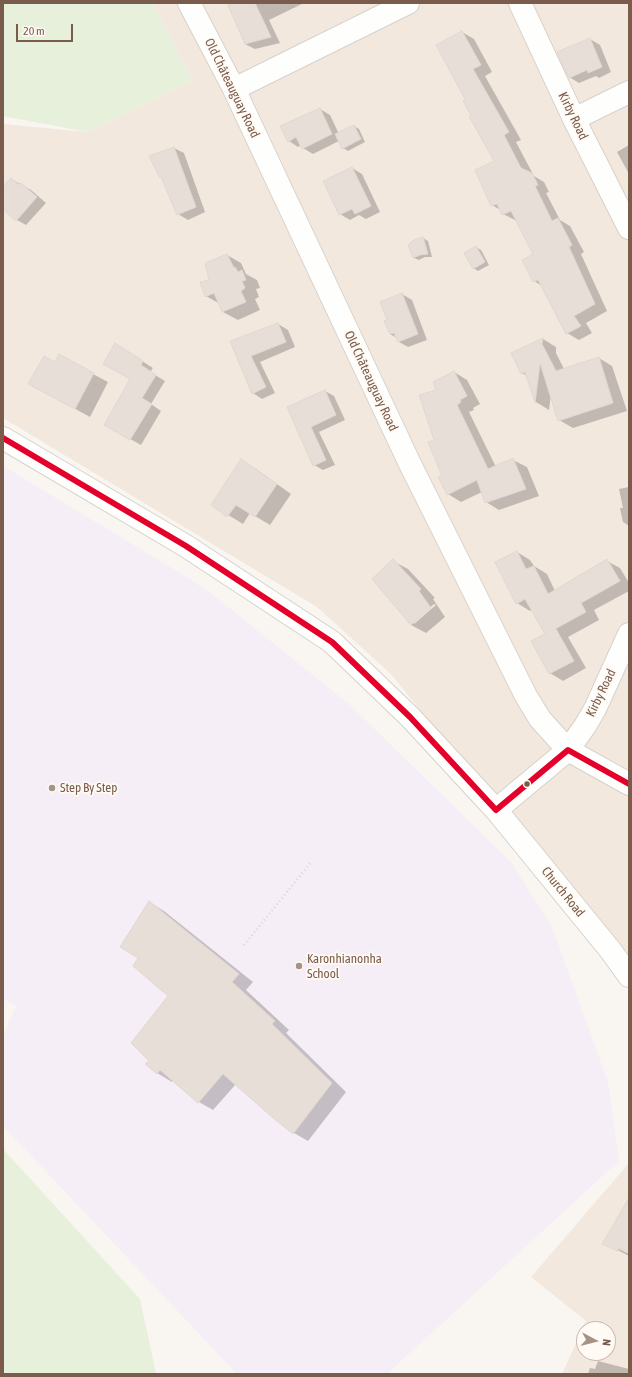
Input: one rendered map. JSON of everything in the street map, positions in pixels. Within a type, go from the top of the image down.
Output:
[{"type":"street","name":"Old Châteauguay Road","points":[[189,3],[234,89],[410,464],[526,696],[540,719],[568,750],[629,784]]},
{"type":"street","points":[[234,89],[408,3]]},
{"type":"street","name":"Kirby Road","points":[[520,3],[574,119],[629,228]]},
{"type":"street","points":[[574,119],[629,92]]},
{"type":"street","name":"Church Road","points":[[3,438],[186,546],[332,642],[410,716],[496,810],[611,951],[629,976]]},
{"type":"street","name":"Kirby Road","points":[[496,810],[568,750],[595,709],[629,634]]},
{"type":"path","points":[[244,945],[312,861]]},
{"type":"shaded area","points":[[152,3],[629,3],[629,973],[392,675],[317,607],[3,418],[3,124],[87,132],[192,80]]},
{"type":"shaded area","name":"Karonhianonha School","points":[[3,466],[185,576],[212,594],[349,704],[512,863],[552,927],[608,1082],[619,1161],[387,1374],[237,1374],[3,1126],[3,1037],[16,1006],[3,999]]},
{"type":"shaded area","points":[[629,1163],[629,1374],[562,1374],[576,1343],[576,1361],[616,1361],[616,1321],[586,1321],[531,1277]]},
{"type":"green space","points":[[3,3],[152,3],[192,80],[87,132],[3,116]]},
{"type":"green space","points":[[3,1149],[140,1299],[156,1374],[3,1374]]},
{"type":"building","points":[[227,3],[255,3],[271,37],[245,44]]},
{"type":"building","points":[[462,31],[481,65],[473,69],[509,132],[504,135],[521,168],[532,173],[538,185],[535,186],[552,221],[558,218],[572,245],[569,247],[595,304],[574,316],[581,326],[566,334],[538,280],[533,282],[522,260],[533,254],[511,211],[502,215],[497,204],[491,206],[475,170],[494,161],[469,116],[471,115],[463,101],[465,99],[436,45]]},
{"type":"building","points":[[590,38],[602,67],[588,73],[587,70],[569,78],[557,52]]},
{"type":"building","points":[[320,108],[332,134],[302,149],[296,137],[288,142],[280,126]]},
{"type":"building","points":[[354,125],[361,139],[342,149],[335,134]]},
{"type":"building","points":[[174,147],[196,207],[177,215],[161,177],[160,178],[149,156]]},
{"type":"building","points":[[352,167],[371,206],[355,214],[352,209],[339,215],[323,181]]},
{"type":"building","points":[[11,178],[19,185],[21,183],[37,197],[16,221],[3,209],[3,186]]},
{"type":"building","points":[[423,237],[428,254],[413,258],[408,245],[414,240]]},
{"type":"building","points":[[476,246],[485,262],[473,269],[464,253]]},
{"type":"building","points":[[227,254],[234,268],[235,267],[238,272],[242,270],[246,280],[242,281],[245,288],[241,291],[246,302],[222,312],[214,293],[205,297],[200,282],[209,280],[205,263]]},
{"type":"building","points":[[402,293],[418,334],[398,342],[394,333],[390,334],[384,321],[387,320],[380,302]]},
{"type":"building","points":[[278,323],[286,342],[251,356],[266,387],[252,394],[230,341]]},
{"type":"building","points":[[543,338],[542,344],[556,371],[599,357],[613,403],[558,421],[540,363],[535,403],[525,372],[521,374],[511,353]]},
{"type":"building","points":[[115,343],[143,361],[141,365],[156,375],[142,398],[152,404],[130,440],[104,425],[130,379],[103,364]]},
{"type":"building","points":[[59,354],[94,373],[75,409],[28,384],[44,356],[55,362]]},
{"type":"building","points":[[454,371],[467,396],[460,400],[461,402],[457,405],[488,469],[513,458],[526,489],[485,503],[477,480],[447,495],[438,477],[442,476],[428,442],[434,440],[419,395],[436,390],[433,382]]},
{"type":"building","points":[[325,390],[336,415],[311,427],[326,460],[313,466],[287,407]]},
{"type":"building","points":[[241,459],[277,484],[255,517],[236,505],[227,517],[211,505]]},
{"type":"building","points":[[517,551],[526,569],[534,566],[548,594],[607,559],[620,581],[581,603],[586,612],[555,629],[574,661],[549,674],[531,641],[545,634],[525,599],[516,604],[495,562]]},
{"type":"building","points":[[393,559],[421,589],[419,591],[431,608],[411,625],[372,579]]},
{"type":"building","points":[[149,901],[239,974],[232,982],[275,1021],[272,1024],[332,1083],[293,1134],[223,1074],[198,1103],[160,1070],[157,1074],[145,1064],[149,1061],[131,1043],[168,996],[133,966],[138,958],[120,947]]},
{"type":"building","points":[[629,1198],[629,1253],[619,1248],[618,1251],[602,1244]]},
{"type":"transit line","points":[[3,438],[186,546],[332,642],[410,717],[496,810],[568,750],[629,784]]},
{"type":"place","name":"Step By Step","points":[[52,788]]},
{"type":"place","name":"Karonhianonha School","points":[[299,966]]}]
